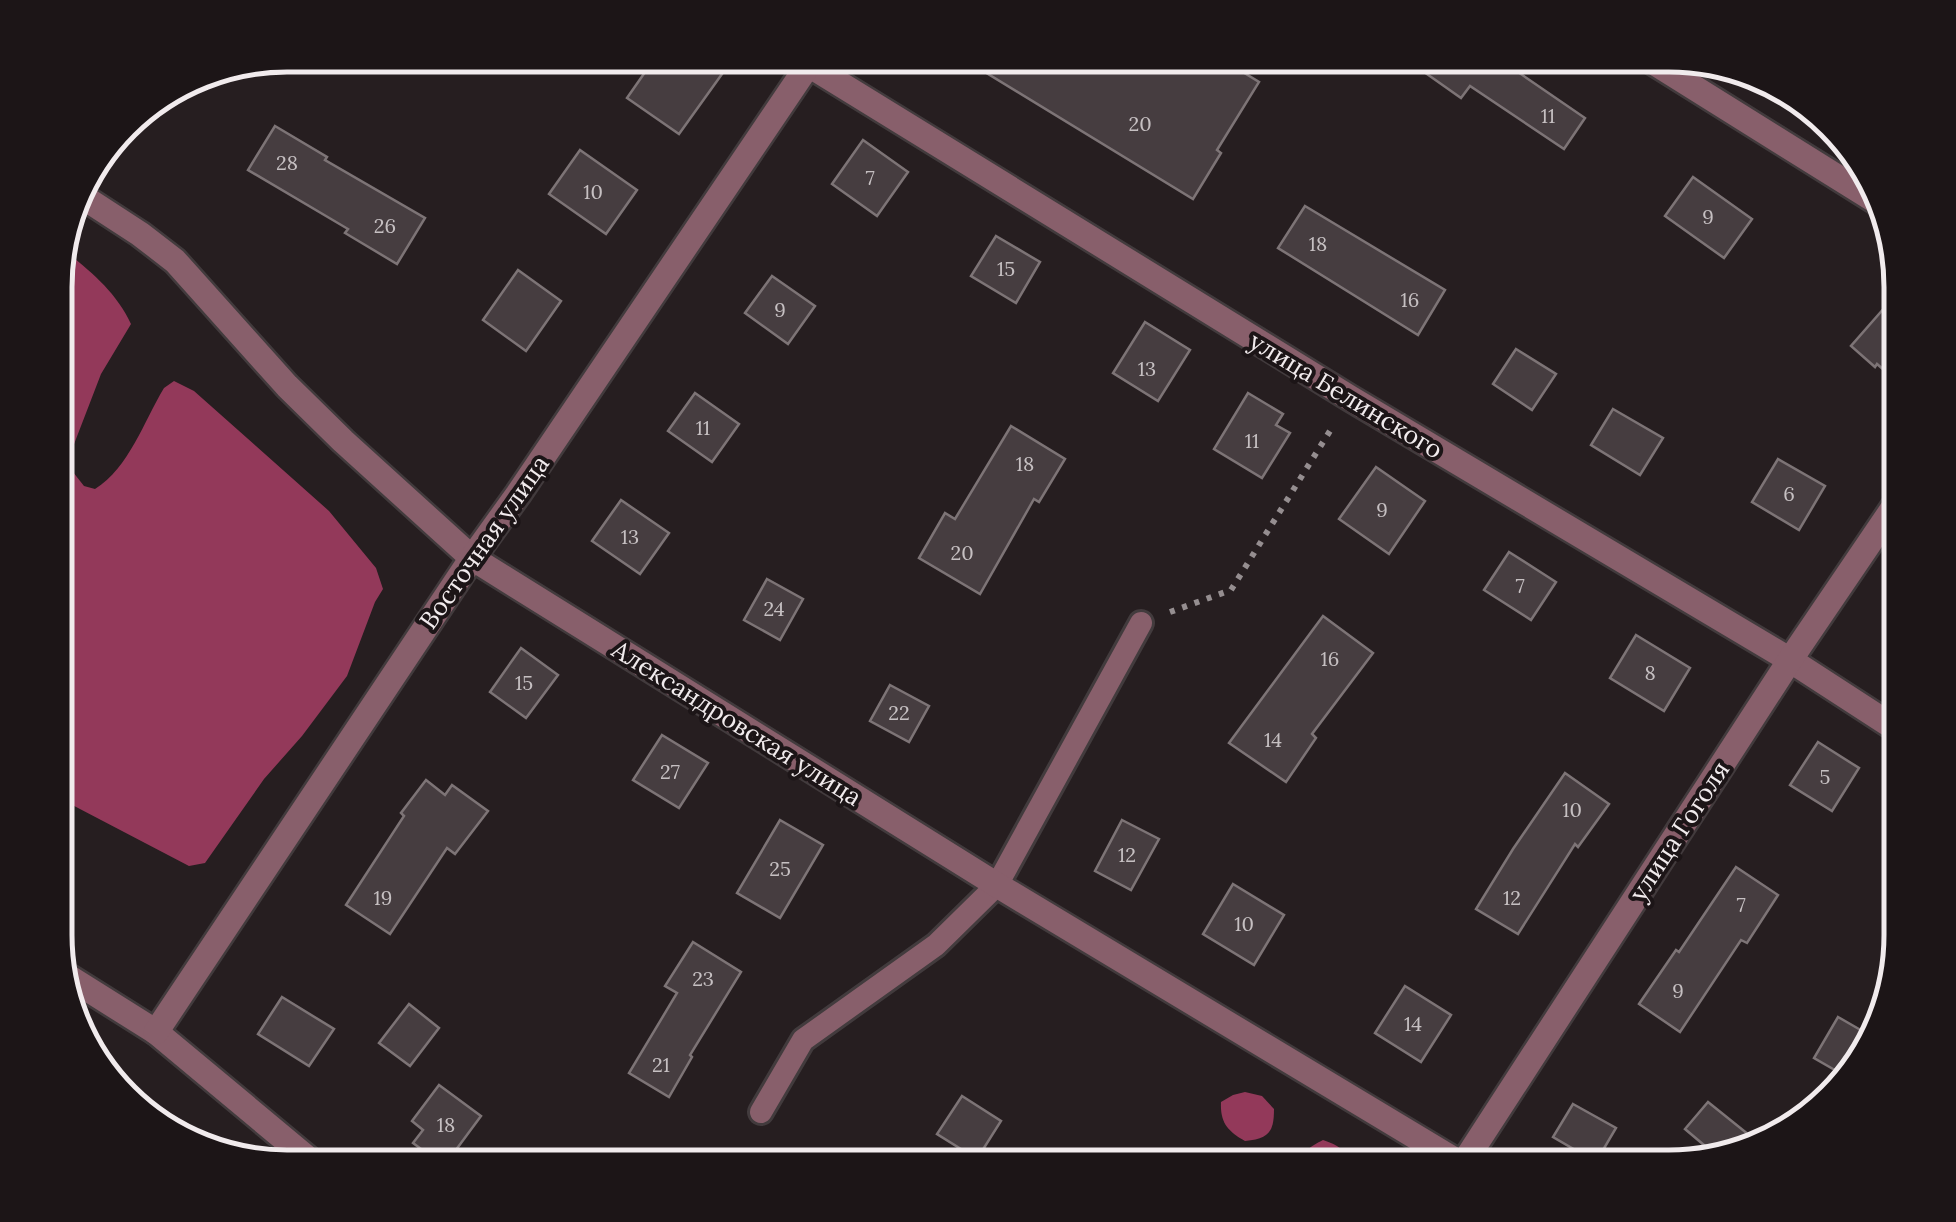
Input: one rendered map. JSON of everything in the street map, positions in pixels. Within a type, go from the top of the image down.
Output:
[{"type":"street","name":"Восточная улица","points":[[156,1032],[797,72]]},
{"type":"street","name":"улица Белинского","points":[[828,72],[1350,398],[1790,660],[1883,721]]},
{"type":"street","points":[[1670,72],[1860,191]]},
{"type":"street","name":"Александровская улица","points":[[91,202],[175,261],[287,386],[472,558],[996,885],[1435,1149]]},
{"type":"street","name":"улица Гоголя","points":[[1474,1149],[1883,523]]},
{"type":"street","points":[[78,982],[156,1032],[298,1150]]},
{"type":"lane","points":[[761,1112],[803,1040],[936,945],[996,885],[1141,623]]},
{"type":"path","points":[[1141,623],[1231,590],[1350,398]]},
{"type":"shaded area","points":[[74,259],[109,291],[131,324],[101,374],[72,449]]},
{"type":"shaded area","points":[[174,381],[194,391],[329,511],[376,568],[383,589],[347,676],[264,779],[205,863],[189,866],[72,805],[72,471],[84,486],[95,489],[107,480],[135,443],[164,388]]},
{"type":"shaded area","points":[[1245,1092],[1262,1096],[1274,1109],[1273,1124],[1259,1139],[1245,1141],[1226,1126],[1222,1116],[1221,1102]]},
{"type":"shaded area","points":[[1323,1140],[1342,1149],[1308,1149]]},
{"type":"building","points":[[645,72],[723,72],[679,134],[627,98]]},
{"type":"building","points":[[985,72],[1243,72],[1259,82],[1217,150],[1221,153],[1193,199]]},
{"type":"building","points":[[1424,72],[1518,72],[1585,118],[1564,149],[1470,86],[1461,98]]},
{"type":"building","points":[[275,126],[425,218],[397,264],[345,233],[348,229],[248,170]]},
{"type":"building","points":[[863,140],[908,172],[877,216],[832,184]]},
{"type":"building","points":[[580,150],[637,190],[606,234],[549,194]]},
{"type":"building","points":[[1693,177],[1752,219],[1724,258],[1665,216]]},
{"type":"building","points":[[1305,206],[1445,290],[1418,335],[1278,248]]},
{"type":"building","points":[[996,236],[1040,262],[1016,303],[971,276]]},
{"type":"building","points":[[518,270],[561,301],[526,351],[483,320]]},
{"type":"building","points":[[772,276],[815,306],[788,344],[745,313]]},
{"type":"building","points":[[1883,309],[1883,369],[1851,346]]},
{"type":"building","points":[[1145,322],[1190,350],[1158,401],[1113,373]]},
{"type":"building","points":[[1516,349],[1556,374],[1532,410],[1493,384]]},
{"type":"building","points":[[695,393],[739,424],[712,462],[668,431]]},
{"type":"building","points":[[1248,393],[1283,414],[1276,425],[1290,433],[1262,478],[1214,449]]},
{"type":"building","points":[[1613,409],[1663,438],[1640,475],[1591,445]]},
{"type":"building","points":[[1011,426],[1065,459],[1039,502],[1034,499],[980,594],[919,558],[945,513],[955,519]]},
{"type":"building","points":[[1778,459],[1825,486],[1799,530],[1752,502]]},
{"type":"building","points":[[1376,467],[1425,501],[1389,554],[1339,519]]},
{"type":"building","points":[[621,500],[669,533],[640,574],[592,541]]},
{"type":"building","points":[[1509,552],[1556,582],[1531,620],[1484,590]]},
{"type":"building","points":[[767,579],[803,599],[780,640],[744,620]]},
{"type":"building","points":[[1323,616],[1373,653],[1312,734],[1316,738],[1286,782],[1229,743]]},
{"type":"building","points":[[1636,635],[1690,668],[1664,711],[1610,678]]},
{"type":"building","points":[[521,648],[558,675],[526,718],[490,692]]},
{"type":"building","points":[[890,685],[929,706],[909,742],[870,721]]},
{"type":"building","points":[[662,735],[708,763],[679,808],[633,780]]},
{"type":"building","points":[[1818,742],[1859,768],[1832,811],[1790,785]]},
{"type":"building","points":[[1565,773],[1609,804],[1578,847],[1575,844],[1518,934],[1476,909]]},
{"type":"building","points":[[426,780],[445,795],[452,785],[488,811],[455,854],[447,848],[390,934],[346,905],[404,816],[401,813]]},
{"type":"building","points":[[780,820],[823,845],[780,918],[737,893]]},
{"type":"building","points":[[1122,820],[1159,839],[1131,890],[1095,871]]},
{"type":"building","points":[[1736,867],[1778,895],[1747,943],[1741,940],[1680,1032],[1639,1004]]},
{"type":"building","points":[[1233,884],[1284,915],[1254,965],[1203,934]]},
{"type":"building","points":[[693,942],[741,972],[669,1097],[629,1073],[677,993],[665,986]]},
{"type":"building","points":[[1405,986],[1451,1015],[1421,1062],[1375,1033]]},
{"type":"building","points":[[282,997],[334,1029],[309,1066],[258,1034]]},
{"type":"building","points":[[409,1004],[439,1028],[410,1066],[379,1043]]},
{"type":"building","points":[[1838,1017],[1860,1030],[1835,1070],[1814,1058]]},
{"type":"building","points":[[439,1085],[481,1116],[456,1150],[422,1150],[413,1143],[423,1130],[412,1121]]},
{"type":"building","points":[[962,1096],[1001,1121],[983,1150],[962,1150],[937,1134]]},
{"type":"building","points":[[1708,1102],[1748,1134],[1705,1146],[1685,1129]]},
{"type":"building","points":[[1573,1104],[1616,1128],[1604,1149],[1574,1149],[1553,1137]]}]
